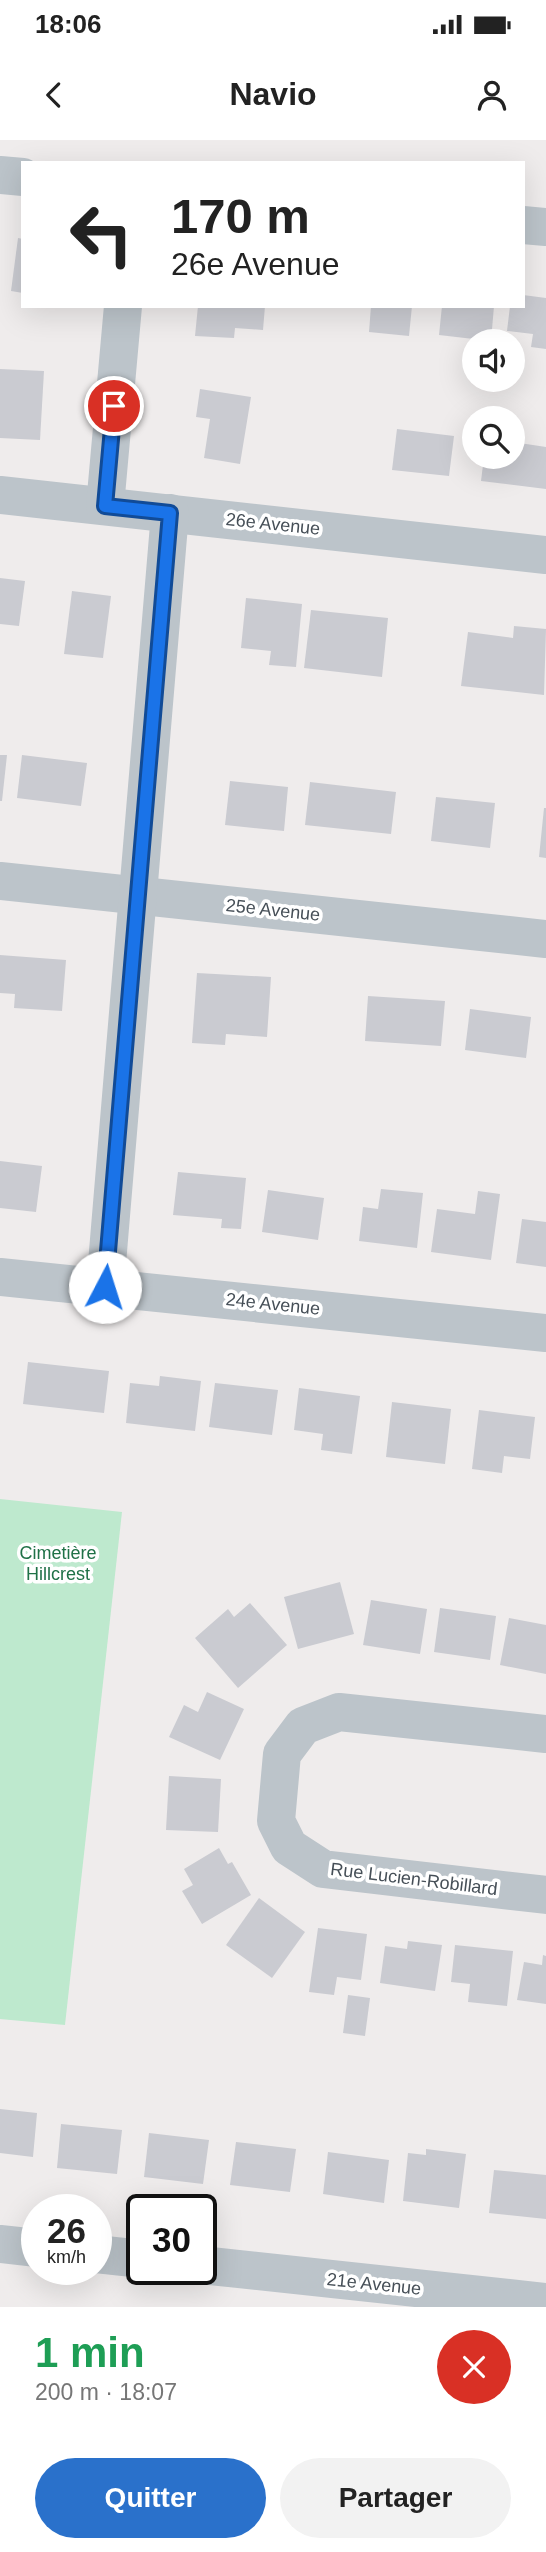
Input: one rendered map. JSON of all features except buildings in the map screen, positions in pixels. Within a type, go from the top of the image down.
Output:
[{"type":"street","points":[[0,175],[21,177]]},
{"type":"street","points":[[525,225],[546,227]]},
{"type":"street","points":[[105,506],[123,308]]},
{"type":"street","name":"26e Avenue","points":[[0,495],[546,555]]},
{"type":"street","points":[[105,1287],[170,513]]},
{"type":"street","name":"25e Avenue","points":[[0,881],[546,939]]},
{"type":"street","name":"24e Avenue","points":[[0,1277],[546,1333]]},
{"type":"street","name":"Rue Lucien-Robillard","points":[[546,1734],[340,1712],[303,1726],[282,1754],[276,1821],[289,1847],[323,1869],[546,1895]]},
{"type":"street","points":[[0,2244],[21,2246]]},
{"type":"street","name":"21e Avenue","points":[[217,2267],[546,2302]]},
{"type":"green space","name":"Cimetière Hillcrest","points":[[0,1499],[122,1512],[65,2025],[0,2019]]},
{"type":"route","points":[[105,1287],[170,513],[105,506],[114,406]]}]
